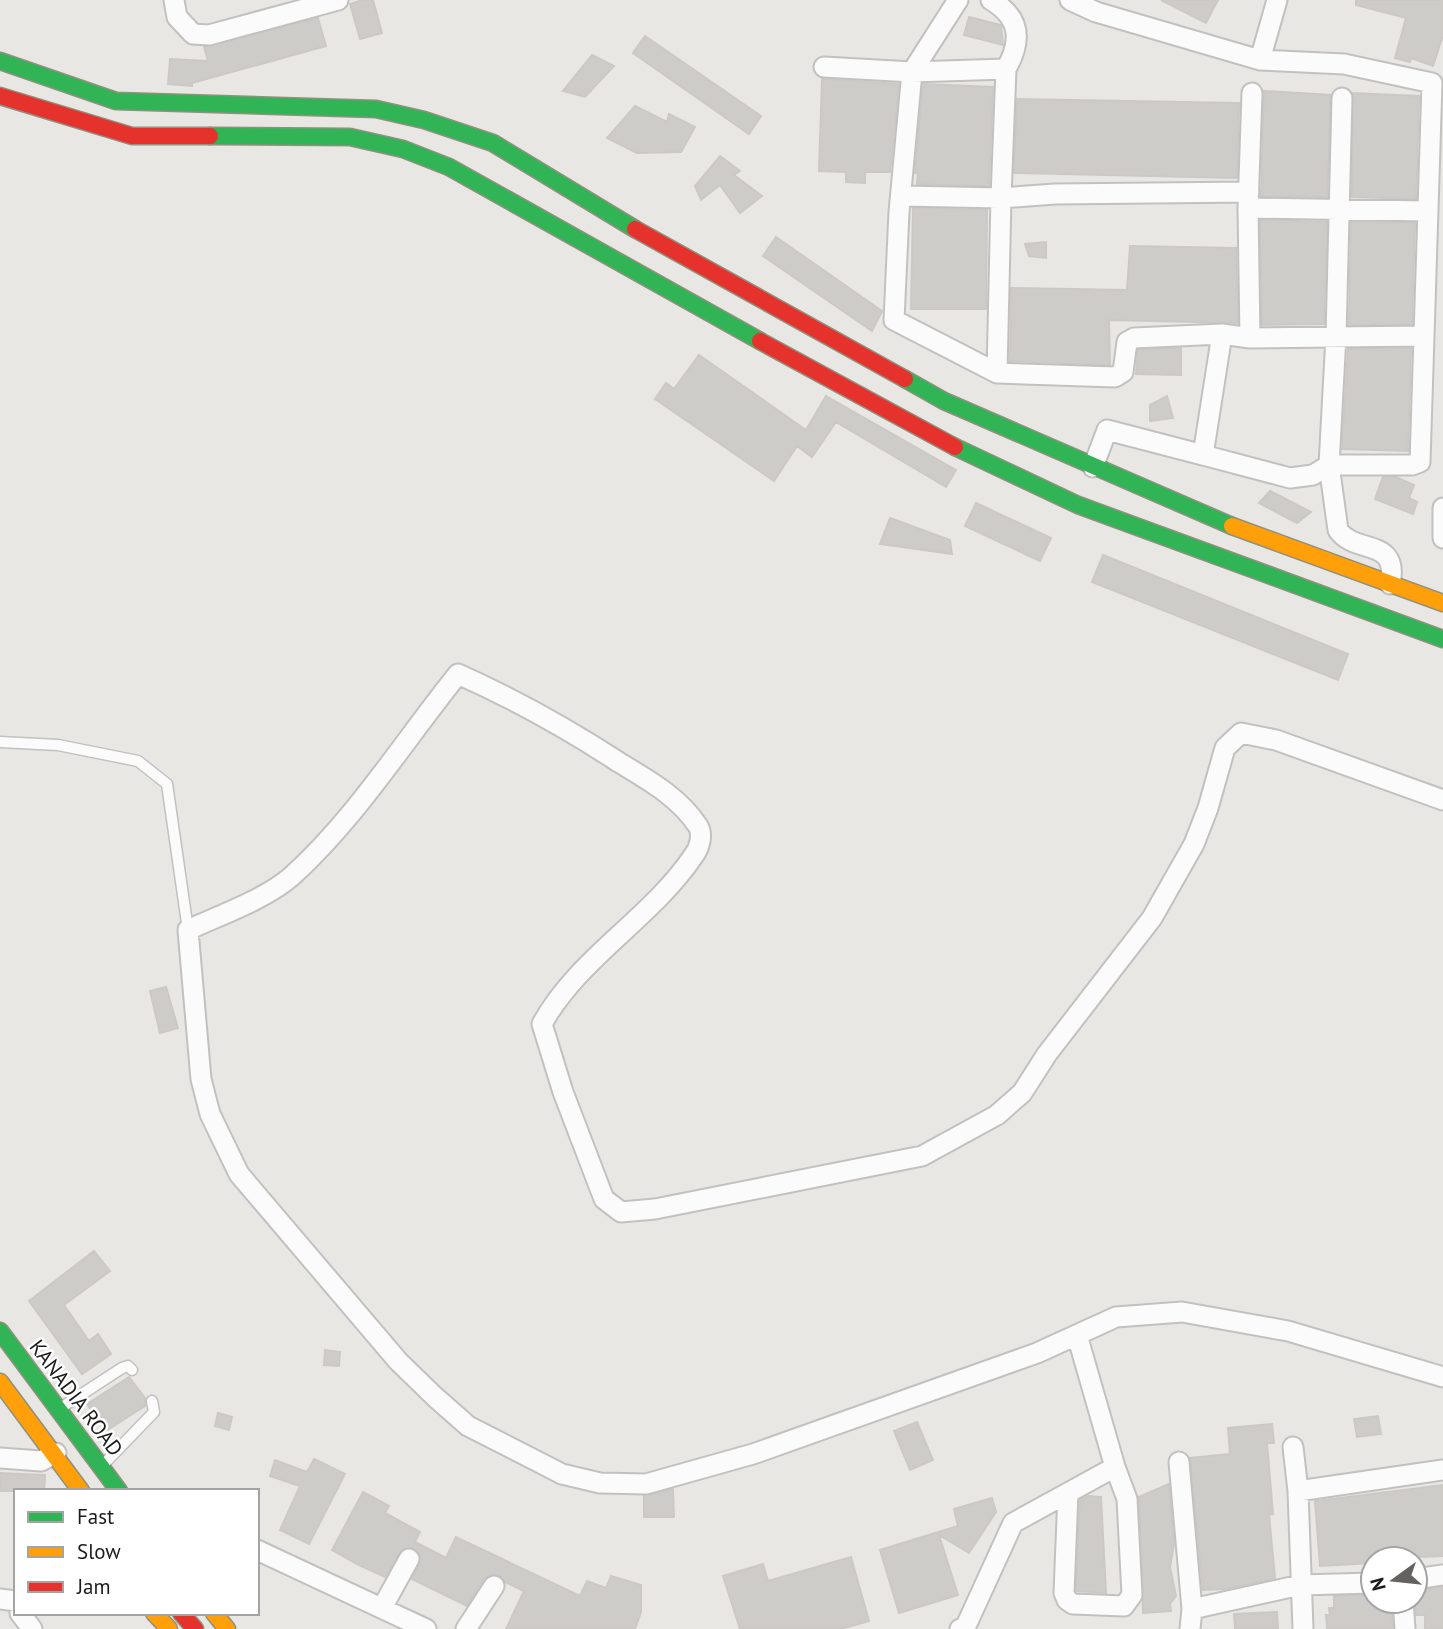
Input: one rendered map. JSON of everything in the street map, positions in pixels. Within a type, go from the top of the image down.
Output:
[{"type":"street","points":[[174,0],[177,17],[193,34],[209,35],[338,0]]},
{"type":"street","points":[[958,0],[912,72],[894,320],[998,373],[1115,377],[1123,372],[1127,342],[1134,338],[1222,334],[1250,338],[1424,336]]},
{"type":"street","points":[[991,0],[1006,9],[1018,33],[1015,54],[1006,69],[998,373]]},
{"type":"street","points":[[1070,0],[1096,12],[1260,60],[1344,64],[1438,84],[1427,211],[1420,461],[1412,465],[1329,465],[1313,475],[1290,478],[1107,430],[1093,467]]},
{"type":"street","points":[[1260,60],[1277,0]]},
{"type":"street","points":[[0,61],[116,101],[376,109],[424,120],[493,144],[587,202],[944,401],[1203,515],[1443,603]]},
{"type":"street","points":[[824,67],[912,72],[1006,69]]},
{"type":"street","points":[[1250,338],[1248,200],[1252,93]]},
{"type":"street","points":[[0,96],[132,136],[350,137],[403,149],[449,167],[649,281],[983,462],[1078,505],[1443,639]]},
{"type":"street","points":[[1342,98],[1336,336],[1329,465],[1338,530],[1347,538],[1383,552],[1391,566],[1390,584]]},
{"type":"street","points":[[902,197],[1001,198],[1055,194],[1248,200],[1340,209],[1427,211]]},
{"type":"street","points":[[1203,455],[1222,334]]},
{"type":"street","points":[[1443,508],[1443,538]]},
{"type":"street","points":[[1443,800],[1276,740],[1241,733],[1225,748],[1208,808],[1194,844],[1152,918],[1047,1054],[1022,1093],[997,1115],[922,1156],[655,1209],[621,1212],[604,1199],[563,1092],[542,1024],[556,999],[646,911],[695,854],[701,836],[699,827],[671,794],[579,737],[513,698],[458,674],[344,821],[290,877],[243,904],[188,929],[201,1079],[211,1114],[239,1174],[398,1361],[435,1397],[468,1426],[562,1474],[600,1483],[646,1484],[753,1454],[948,1386],[1116,1317],[1182,1312],[1288,1331],[1443,1377]]},
{"type":"street","name":"KANADIA ROAD","points":[[0,1331],[58,1409],[83,1481]]},
{"type":"street","points":[[1068,1493],[1064,1593],[1067,1600],[1073,1604],[1124,1606],[1132,1595],[1127,1499],[1115,1467],[1077,1335]]},
{"type":"street","name":"KANADIA ROAD","points":[[0,1382],[48,1457],[83,1481],[113,1489]]},
{"type":"street","points":[[0,1409],[48,1457]]},
{"type":"street","points":[[1293,1447],[1298,1492],[1303,1629]]},
{"type":"street","points":[[0,1458],[48,1457]]},
{"type":"street","points":[[1180,1461],[1192,1609],[1190,1629]]},
{"type":"street","points":[[960,1629],[965,1628],[1013,1523],[1115,1467]]},
{"type":"street","points":[[1298,1492],[1443,1471]]},
{"type":"street","points":[[259,1550],[426,1629]]},
{"type":"street","points":[[382,1608],[409,1559]]},
{"type":"street","points":[[1192,1609],[1300,1585],[1359,1583]]},
{"type":"street","points":[[466,1629],[494,1586]]},
{"type":"street","points":[[21,1615],[32,1629]]},
{"type":"street","points":[[156,1615],[169,1629]]},
{"type":"street","points":[[183,1615],[195,1629]]},
{"type":"street","points":[[216,1615],[227,1629]]},
{"type":"lane","points":[[0,741],[58,745],[138,761],[167,785],[188,929]]},
{"type":"lane","points":[[58,1409],[122,1368],[128,1366],[132,1370]]},
{"type":"lane","points":[[83,1481],[155,1412],[152,1401]]},
{"type":"building","points":[[373,0],[382,33],[360,39],[350,4]]},
{"type":"building","points":[[1161,0],[1218,0],[1206,23]]},
{"type":"building","points":[[1356,0],[1443,0],[1443,35],[1433,66],[1411,58],[1410,62],[1395,58],[1406,18],[1356,5]]},
{"type":"building","points":[[969,17],[1001,25],[1003,45],[964,35]]},
{"type":"building","points":[[318,18],[326,46],[192,83],[192,86],[168,84],[170,59],[208,61],[204,47]]},
{"type":"building","points":[[645,36],[761,116],[749,134],[633,53]]},
{"type":"building","points":[[592,55],[614,66],[585,97],[563,91]]},
{"type":"building","points":[[822,79],[899,84],[890,172],[865,172],[865,183],[846,182],[846,172],[819,171]]},
{"type":"building","points":[[923,84],[993,87],[989,186],[917,184],[918,173],[915,173]]},
{"type":"building","points":[[1264,91],[1331,95],[1327,197],[1261,196]]},
{"type":"building","points":[[1353,93],[1419,96],[1416,199],[1352,197]]},
{"type":"building","points":[[1017,99],[1239,103],[1237,178],[1014,173]]},
{"type":"building","points":[[635,106],[667,122],[669,114],[695,127],[681,152],[637,153],[607,138]]},
{"type":"building","points":[[720,156],[740,171],[734,175],[762,196],[740,213],[720,185],[701,200],[695,186]]},
{"type":"building","points":[[913,208],[987,210],[986,309],[911,309]]},
{"type":"building","points":[[1260,220],[1327,222],[1324,324],[1262,325]]},
{"type":"building","points":[[1351,222],[1415,223],[1412,324],[1349,325]]},
{"type":"building","points":[[776,237],[882,311],[872,331],[763,256]]},
{"type":"building","points":[[1046,242],[1046,258],[1029,256],[1025,244]]},
{"type":"building","points":[[1130,246],[1236,248],[1238,323],[1109,320],[1110,365],[1010,361],[1011,288],[1127,290]]},
{"type":"building","points":[[1181,348],[1181,375],[1136,374],[1138,350]]},
{"type":"building","points":[[1411,348],[1408,451],[1342,449],[1348,349]]},
{"type":"building","points":[[699,355],[806,430],[826,396],[956,470],[946,487],[836,422],[812,457],[797,446],[774,481],[655,399],[666,383],[674,389]]},
{"type":"building","points":[[1167,396],[1173,418],[1150,421],[1150,405]]},
{"type":"building","points":[[1383,477],[1396,477],[1414,485],[1409,498],[1417,502],[1413,514],[1375,499]]},
{"type":"building","points":[[1270,491],[1311,512],[1297,523],[1259,503]]},
{"type":"building","points":[[976,503],[1051,538],[1040,561],[965,526]]},
{"type":"building","points":[[890,518],[950,540],[952,554],[880,544]]},
{"type":"building","points":[[1103,555],[1348,654],[1338,680],[1092,582]]},
{"type":"building","points":[[166,987],[178,1028],[160,1033],[150,991]]},
{"type":"building","points":[[94,1251],[110,1271],[64,1305],[89,1341],[98,1334],[111,1354],[82,1374],[29,1301]]},
{"type":"building","points":[[325,1350],[340,1352],[339,1366],[324,1365]]},
{"type":"building","points":[[129,1377],[145,1398],[145,1406],[106,1431],[87,1404]]},
{"type":"building","points":[[218,1413],[232,1417],[229,1430],[215,1426]]},
{"type":"building","points":[[1378,1416],[1381,1434],[1357,1437],[1354,1419]]},
{"type":"building","points":[[917,1422],[933,1460],[910,1470],[894,1431]]},
{"type":"building","points":[[1272,1424],[1274,1443],[1267,1443],[1273,1514],[1269,1515],[1275,1578],[1225,1589],[1203,1590],[1190,1458],[1230,1454],[1228,1428]]},
{"type":"building","points":[[314,1459],[345,1474],[309,1544],[280,1530],[300,1486],[270,1476],[275,1460],[307,1472]]},
{"type":"building","points":[[0,1473],[45,1475],[44,1489],[0,1491]]},
{"type":"building","points":[[1169,1484],[1174,1544],[1170,1567],[1176,1596],[1170,1604],[1171,1611],[1143,1613],[1139,1497]]},
{"type":"building","points":[[1443,1485],[1443,1556],[1429,1557],[1429,1545],[1359,1545],[1359,1564],[1320,1566],[1315,1501]]},
{"type":"building","points":[[673,1489],[674,1517],[644,1517],[644,1496]]},
{"type":"building","points":[[363,1492],[389,1506],[385,1513],[420,1532],[415,1542],[446,1558],[456,1537],[580,1596],[587,1581],[606,1588],[611,1576],[641,1585],[641,1612],[635,1629],[506,1629],[524,1591],[505,1582],[500,1575],[489,1575],[484,1579],[467,1606],[412,1579],[421,1559],[414,1548],[402,1549],[385,1577],[359,1565],[332,1550]]},
{"type":"building","points":[[1088,1496],[1101,1497],[1106,1593],[1076,1591],[1080,1500]]},
{"type":"building","points":[[992,1498],[996,1512],[969,1553],[939,1535],[958,1595],[899,1613],[880,1550],[958,1526],[954,1509]]},
{"type":"building","points":[[851,1557],[869,1621],[841,1629],[740,1629],[723,1576],[763,1564],[768,1581]]},
{"type":"building","points":[[1443,1587],[1443,1629],[1425,1629],[1425,1615],[1429,1615],[1429,1589]]},
{"type":"building","points":[[1359,1595],[1359,1615],[1392,1615],[1393,1629],[1327,1629],[1326,1615],[1330,1615],[1329,1608],[1334,1608],[1334,1596]]},
{"type":"building","points":[[1277,1612],[1278,1629],[1235,1629],[1234,1614]]},
{"type":"traffic: fast","points":[[0,61],[116,101],[376,109],[424,120],[493,143],[635,229]]},
{"type":"traffic: fast","points":[[210,136],[350,137],[403,149],[449,167],[760,341]]},
{"type":"traffic: fast","points":[[905,379],[944,401],[1232,526]]},
{"type":"traffic: fast","points":[[955,447],[1078,505],[1443,639]]},
{"type":"traffic: fast","points":[[0,1331],[118,1489]]},
{"type":"traffic: slow","points":[[1232,526],[1443,603]]},
{"type":"traffic: slow","points":[[0,1382],[80,1489]]},
{"type":"traffic: slow","points":[[156,1615],[169,1629]]},
{"type":"traffic: slow","points":[[216,1615],[227,1629]]},
{"type":"traffic: jam","points":[[0,96],[132,136],[210,136]]},
{"type":"traffic: jam","points":[[635,229],[905,379]]},
{"type":"traffic: jam","points":[[760,341],[955,447]]},
{"type":"traffic: jam","points":[[183,1615],[195,1629]]}]
